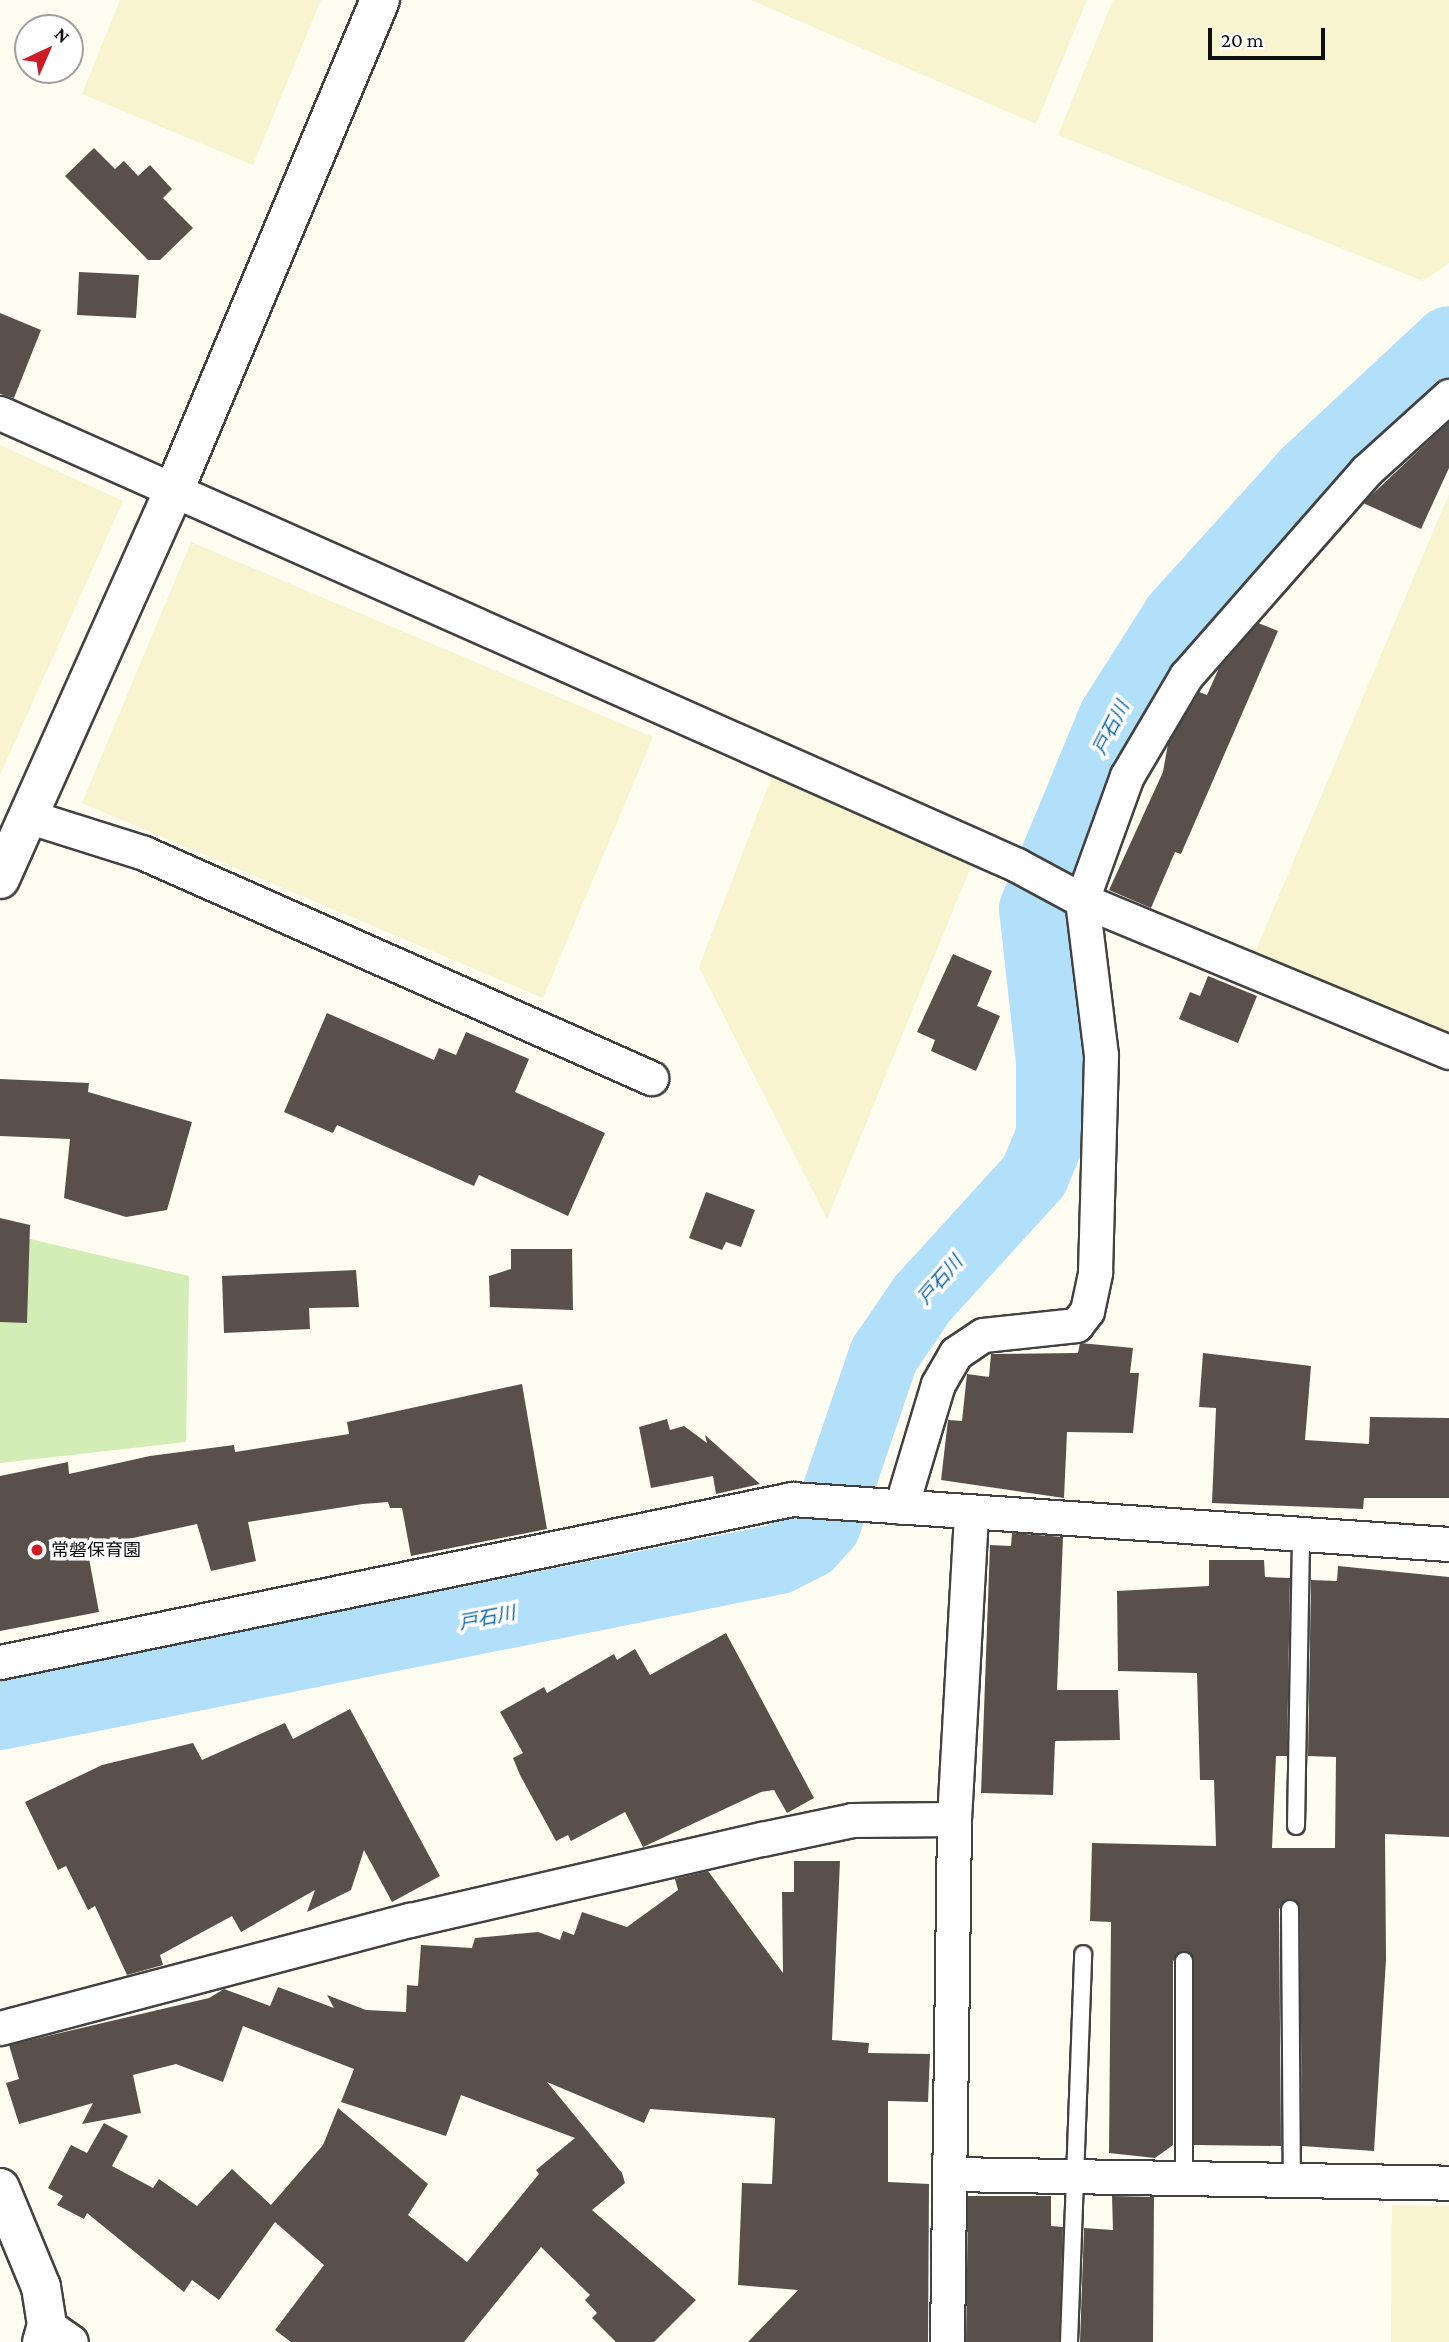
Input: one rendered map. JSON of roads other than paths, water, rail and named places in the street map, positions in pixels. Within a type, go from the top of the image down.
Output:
[{"type":"street","points":[[0,879],[175,488],[380,0]]},
{"type":"street","points":[[891,1507],[938,1384],[956,1353],[983,1335],[1076,1325],[1087,1311],[1095,1272],[1101,1055],[1075,895],[1127,776],[1186,676],[1366,471],[1449,396]]},
{"type":"street","points":[[0,413],[175,488],[1075,895],[1449,1052]]},
{"type":"street","points":[[27,816],[144,853],[651,1078]]},
{"type":"street","points":[[0,1662],[806,1501],[1449,1544]]},
{"type":"street","points":[[947,2342],[954,1819],[971,1512]]},
{"type":"street","points":[[0,2028],[410,1920],[762,1839],[852,1820],[954,1819]]},
{"type":"street","points":[[951,2174],[1184,2176],[1292,2181],[1449,2183]]},
{"type":"street","points":[[0,2188],[41,2287],[53,2336]]},
{"type":"lane","points":[[1296,1826],[1301,1534]]},
{"type":"lane","points":[[1290,1909],[1292,2181]]},
{"type":"lane","points":[[1069,2342],[1083,1954]]},
{"type":"lane","points":[[1184,1961],[1184,2176]]},
{"type":"waterway","name":"戸石川","points":[[0,1715],[779,1559],[809,1544],[826,1525],[884,1355],[923,1298],[1034,1176],[1051,1136],[1051,1062],[1034,909],[1113,718],[1177,617],[1306,474],[1449,341]]},
{"type":"place","name":"常磐保育園","points":[[37,1550]]}]
